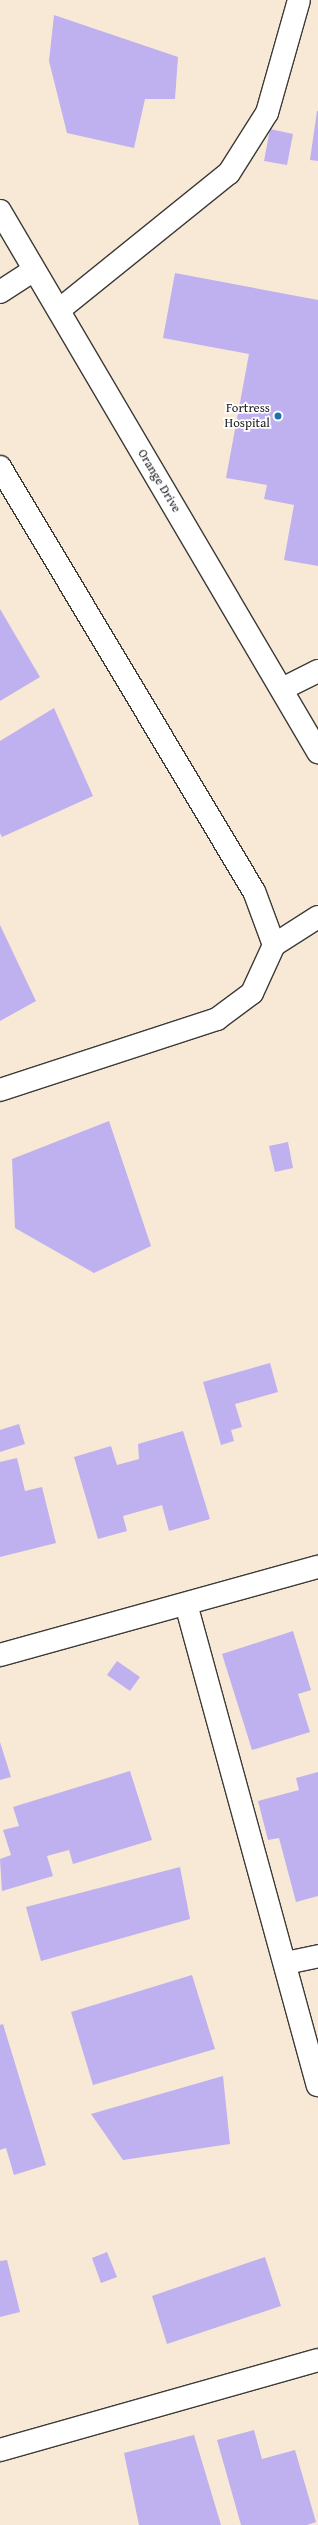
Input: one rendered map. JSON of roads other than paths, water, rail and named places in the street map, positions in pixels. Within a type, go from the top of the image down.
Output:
[{"type":"street","points":[[59,310],[229,173],[267,113],[299,0]]},
{"type":"street","name":"Orange Drive","points":[[0,211],[318,752]]},
{"type":"street","points":[[0,292],[34,270]]},
{"type":"street","points":[[0,467],[254,891],[274,945]]},
{"type":"street","points":[[282,689],[318,671]]},
{"type":"street","points":[[0,1090],[217,1019],[252,993],[274,945],[318,917]]},
{"type":"street","points":[[0,1655],[318,1567]]},
{"type":"street","points":[[186,1604],[286,1963],[318,2085]]},
{"type":"street","points":[[286,1963],[318,1956]]},
{"type":"street","points":[[0,2450],[318,2360]]},
{"type":"place","name":"Fortress Hospital","points":[[278,416]]}]
